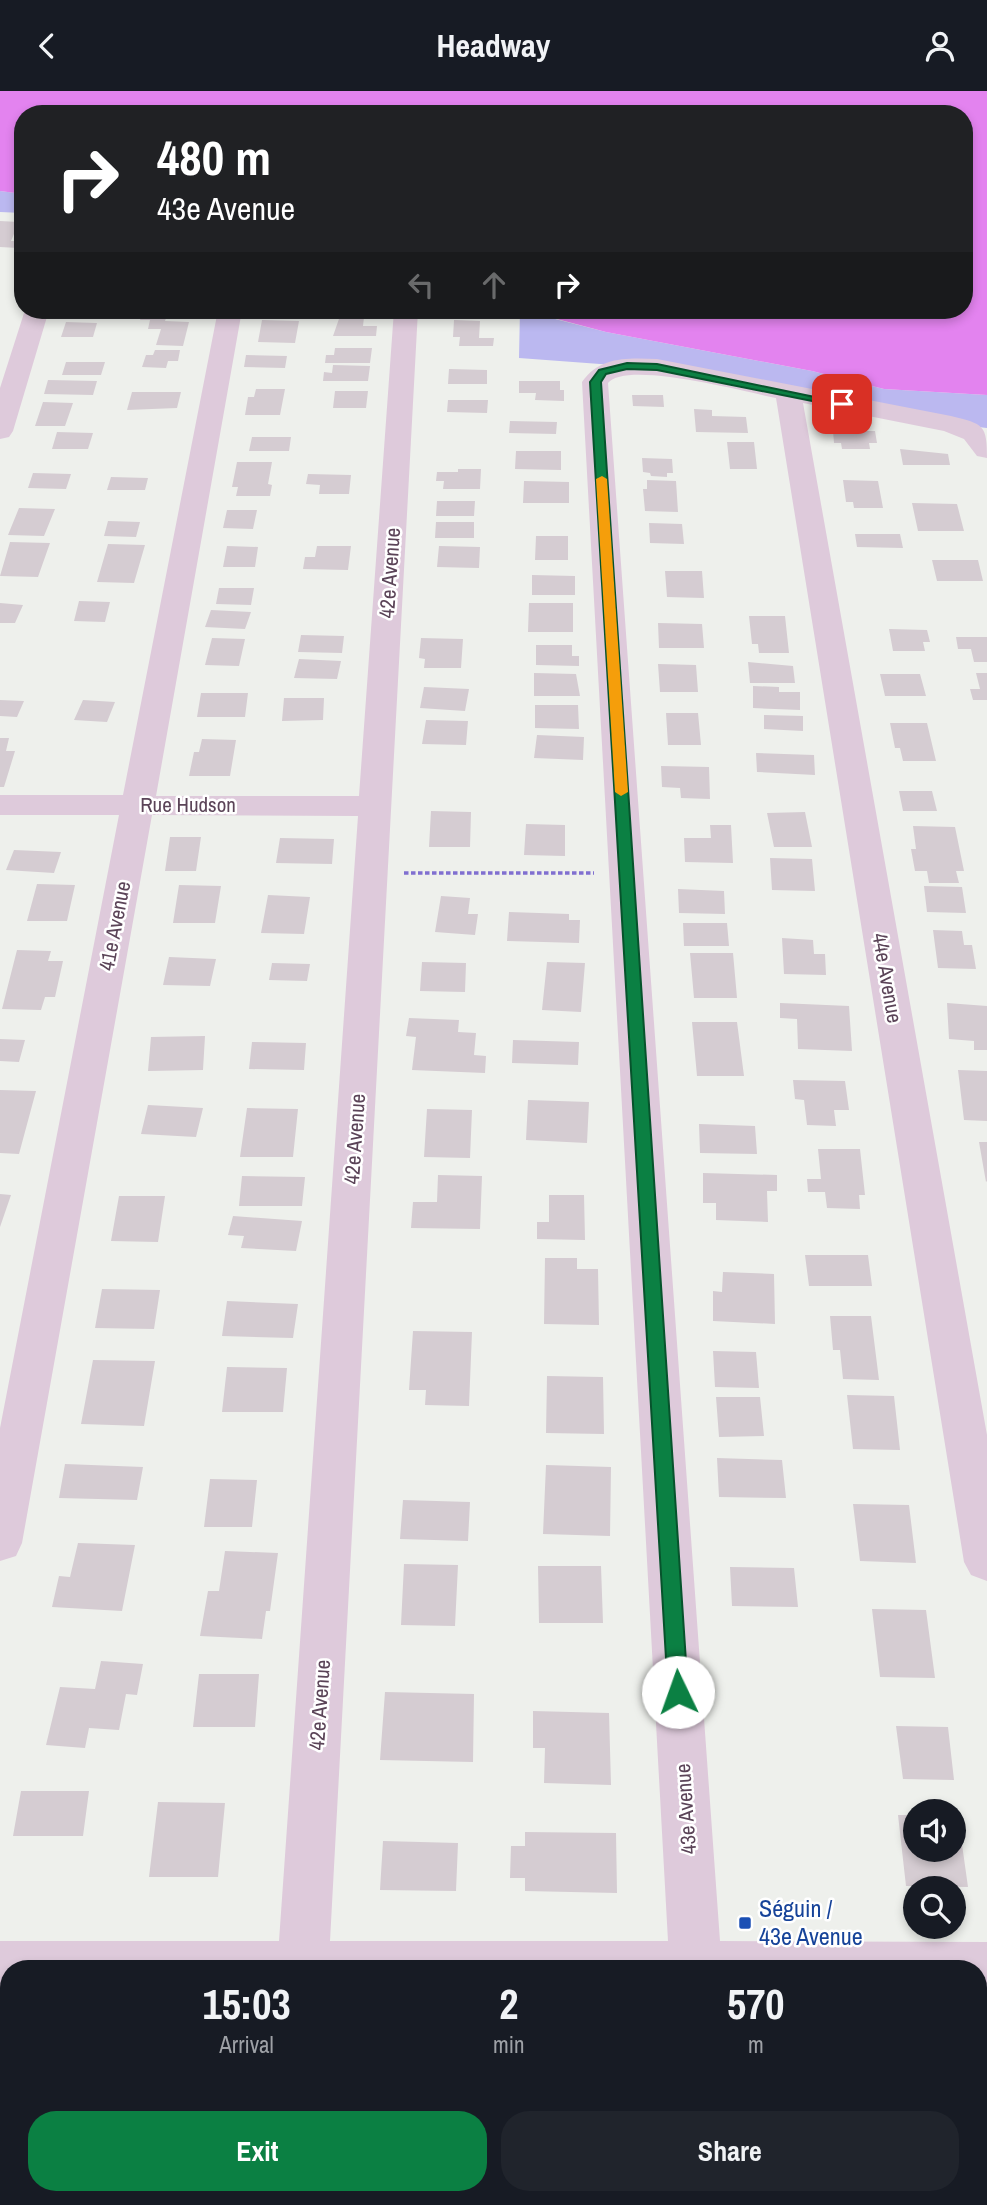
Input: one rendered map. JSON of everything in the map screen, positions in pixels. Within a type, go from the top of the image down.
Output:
[{"type":"street","points":[[0,431],[34,319]]},
{"type":"street","name":"41e Avenue","points":[[0,1543],[228,319]]},
{"type":"street","name":"42e Avenue","points":[[304,1960],[405,319]]},
{"type":"street","name":"43e Avenue","points":[[696,1960],[595,382],[603,372],[627,366],[657,367],[951,424],[973,433],[987,450]]},
{"type":"street","name":"44e Avenue","points":[[788,393],[987,1562]]},
{"type":"street","name":"Rue Hudson","points":[[0,805],[375,806]]},
{"type":"path","points":[[371,873],[626,873]]},
{"type":"shaded area","points":[[0,91],[987,91],[987,395],[884,389],[812,371],[606,332],[557,319],[973,319],[973,105],[14,105],[14,193],[0,191]]},
{"type":"shaded area","points":[[0,191],[14,193],[14,213],[0,212]]},
{"type":"shaded area","points":[[520,319],[555,319],[606,332],[812,371],[884,389],[987,395],[987,428],[951,424],[627,366],[519,358]]},
{"type":"building","points":[[0,221],[14,222],[11,241],[14,241],[14,248],[0,247]]},
{"type":"building","points":[[166,319],[165,321],[189,322],[183,346],[156,345],[161,329],[148,329],[150,320],[140,320]]},
{"type":"building","points":[[339,319],[364,319],[363,326],[377,326],[376,336],[333,336]]},
{"type":"building","points":[[262,320],[299,321],[295,343],[258,342]]},
{"type":"building","points":[[454,320],[480,321],[479,338],[494,338],[493,346],[459,346],[460,337],[453,337]]},
{"type":"building","points":[[66,322],[97,323],[93,337],[61,337]]},
{"type":"building","points":[[335,348],[372,348],[370,363],[325,363],[326,355],[334,355]]},
{"type":"building","points":[[155,350],[180,350],[178,361],[168,361],[166,368],[142,367],[146,355],[153,355]]},
{"type":"building","points":[[246,355],[287,356],[285,368],[244,367]]},
{"type":"building","points":[[66,362],[105,362],[101,375],[62,375]]},
{"type":"building","points":[[333,365],[370,366],[368,381],[323,381],[324,372],[332,373]]},
{"type":"building","points":[[449,369],[487,370],[487,384],[448,384]]},
{"type":"building","points":[[48,380],[97,381],[93,395],[44,394]]},
{"type":"building","points":[[519,381],[560,381],[560,390],[564,390],[564,401],[535,400],[536,393],[519,393]]},
{"type":"building","points":[[256,389],[285,389],[280,415],[245,415],[248,397],[254,397]]},
{"type":"building","points":[[335,391],[368,391],[366,408],[333,408]]},
{"type":"building","points":[[132,392],[181,392],[177,408],[127,410]]},
{"type":"building","points":[[632,395],[663,395],[664,407],[633,406]]},
{"type":"building","points":[[448,400],[488,400],[487,413],[447,412]]},
{"type":"building","points":[[43,402],[73,403],[65,426],[35,426]]},
{"type":"building","points":[[694,409],[712,410],[712,416],[746,417],[748,433],[696,432]]},
{"type":"building","points":[[510,421],[557,422],[556,434],[509,433]]},
{"type":"building","points":[[833,431],[875,431],[877,443],[869,443],[870,449],[842,449],[841,443],[834,443]]},
{"type":"building","points":[[57,432],[93,433],[88,449],[52,449]]},
{"type":"building","points":[[252,437],[291,437],[289,451],[249,451]]},
{"type":"building","points":[[727,442],[754,442],[757,469],[730,469]]},
{"type":"building","points":[[900,449],[948,454],[950,465],[903,465]]},
{"type":"building","points":[[516,451],[561,451],[561,470],[515,469]]},
{"type":"building","points":[[642,458],[672,459],[673,473],[667,473],[667,477],[651,476],[650,473],[643,472]]},
{"type":"building","points":[[237,462],[272,462],[268,484],[272,485],[270,496],[236,496],[238,487],[232,487]]},
{"type":"building","points":[[458,469],[481,469],[480,489],[443,489],[444,481],[436,481],[437,472],[458,472]]},
{"type":"building","points":[[33,473],[71,474],[66,489],[28,488]]},
{"type":"building","points":[[308,474],[351,475],[349,494],[319,494],[320,485],[306,484]]},
{"type":"building","points":[[111,477],[148,478],[145,490],[107,490]]},
{"type":"building","points":[[647,480],[676,481],[678,512],[645,511],[643,489],[647,489]]},
{"type":"building","points":[[843,480],[878,481],[883,508],[854,508],[853,502],[846,502]]},
{"type":"building","points":[[524,481],[569,482],[569,503],[523,503]]},
{"type":"building","points":[[437,501],[475,501],[474,516],[436,516]]},
{"type":"building","points":[[912,503],[957,504],[964,531],[918,531]]},
{"type":"building","points":[[19,508],[55,509],[44,536],[8,535]]},
{"type":"building","points":[[227,510],[257,510],[253,529],[223,528]]},
{"type":"building","points":[[108,521],[140,522],[136,537],[104,536]]},
{"type":"building","points":[[436,522],[474,522],[474,538],[435,538]]},
{"type":"building","points":[[649,523],[682,524],[684,544],[650,543]]},
{"type":"building","points":[[855,534],[900,534],[903,548],[857,547]]},
{"type":"building","points":[[536,536],[568,536],[568,560],[535,560]]},
{"type":"building","points":[[10,542],[50,543],[38,577],[0,576]]},
{"type":"building","points":[[108,544],[145,545],[134,583],[97,582]]},
{"type":"building","points":[[227,546],[258,547],[255,567],[223,567]]},
{"type":"building","points":[[317,546],[351,546],[348,570],[303,569],[305,557],[315,557]]},
{"type":"building","points":[[439,546],[480,547],[479,568],[437,567]]},
{"type":"building","points":[[932,560],[978,560],[983,581],[937,581]]},
{"type":"building","points":[[665,571],[702,571],[704,598],[667,597]]},
{"type":"building","points":[[532,575],[575,576],[575,595],[532,595]]},
{"type":"building","points":[[219,588],[254,588],[251,605],[216,604]]},
{"type":"building","points":[[79,601],[110,602],[105,622],[74,621]]},
{"type":"building","points":[[0,603],[23,605],[15,623],[0,623]]},
{"type":"building","points":[[529,603],[573,603],[573,632],[528,632]]},
{"type":"building","points":[[211,610],[251,612],[245,629],[205,627]]},
{"type":"building","points":[[749,616],[785,616],[789,653],[759,653],[758,644],[752,644]]},
{"type":"building","points":[[658,623],[702,624],[704,648],[659,648]]},
{"type":"building","points":[[889,629],[927,630],[930,642],[923,642],[925,651],[893,651]]},
{"type":"building","points":[[301,635],[344,636],[342,653],[298,652]]},
{"type":"building","points":[[956,637],[987,637],[987,662],[974,662],[971,649],[958,649]]},
{"type":"building","points":[[212,638],[245,639],[239,666],[205,665]]},
{"type":"building","points":[[421,638],[463,639],[461,668],[424,668],[425,659],[419,658]]},
{"type":"building","points":[[536,645],[572,645],[572,656],[579,656],[579,666],[536,665]]},
{"type":"building","points":[[299,659],[341,661],[337,679],[294,678]]},
{"type":"building","points":[[748,662],[793,666],[795,683],[750,683]]},
{"type":"building","points":[[658,664],[696,665],[698,692],[660,692]]},
{"type":"building","points":[[534,673],[576,674],[580,696],[534,696]]},
{"type":"building","points":[[976,673],[987,673],[987,700],[973,700],[970,689],[980,689]]},
{"type":"building","points":[[880,674],[920,674],[926,696],[885,696]]},
{"type":"building","points":[[753,686],[779,687],[779,692],[800,692],[800,710],[753,708]]},
{"type":"building","points":[[424,687],[469,689],[465,711],[420,708]]},
{"type":"building","points":[[201,693],[248,693],[245,717],[197,717]]},
{"type":"building","points":[[284,698],[324,698],[323,720],[282,721]]},
{"type":"building","points":[[0,700],[24,701],[17,717],[0,716]]},
{"type":"building","points":[[83,700],[115,702],[107,722],[74,720]]},
{"type":"building","points":[[535,705],[578,705],[579,729],[535,728]]},
{"type":"building","points":[[666,713],[698,713],[701,745],[668,745]]},
{"type":"building","points":[[764,715],[803,716],[803,731],[764,729]]},
{"type":"building","points":[[426,720],[468,721],[466,745],[422,744]]},
{"type":"building","points":[[890,723],[927,723],[936,761],[903,761],[900,748],[895,748]]},
{"type":"building","points":[[537,735],[584,737],[583,760],[534,758]]},
{"type":"building","points":[[0,738],[9,738],[6,751],[15,751],[4,787],[0,787]]},
{"type":"building","points":[[202,739],[236,740],[230,776],[189,776],[194,752],[199,752]]},
{"type":"building","points":[[756,753],[814,755],[815,775],[757,772]]},
{"type":"building","points":[[661,766],[709,767],[710,799],[681,798],[680,788],[662,787]]},
{"type":"building","points":[[899,791],[932,791],[937,811],[903,811]]},
{"type":"building","points":[[431,811],[471,812],[470,847],[429,847]]},
{"type":"building","points":[[805,812],[812,847],[774,847],[767,813]]},
{"type":"building","points":[[526,824],[565,825],[565,856],[524,855]]},
{"type":"building","points":[[710,825],[731,825],[733,863],[685,862],[684,838],[711,838]]},
{"type":"building","points":[[913,826],[955,827],[964,871],[956,871],[959,883],[929,883],[927,871],[915,871],[911,849],[916,849]]},
{"type":"building","points":[[170,837],[201,837],[196,871],[165,871]]},
{"type":"building","points":[[280,838],[334,839],[332,864],[276,863]]},
{"type":"building","points":[[14,850],[61,852],[54,873],[6,870]]},
{"type":"building","points":[[770,858],[812,859],[815,891],[772,890]]},
{"type":"building","points":[[37,884],[75,885],[67,921],[27,921]]},
{"type":"building","points":[[179,885],[221,886],[215,923],[173,923]]},
{"type":"building","points":[[924,886],[962,887],[966,913],[927,912]]},
{"type":"building","points":[[678,889],[724,891],[725,914],[679,913]]},
{"type":"building","points":[[268,895],[310,897],[304,934],[261,933]]},
{"type":"building","points":[[441,896],[470,898],[468,914],[478,914],[475,935],[435,932]]},
{"type":"building","points":[[509,912],[569,914],[569,920],[580,920],[579,943],[507,941]]},
{"type":"building","points":[[683,923],[727,923],[729,946],[684,946]]},
{"type":"building","points":[[933,930],[962,931],[964,945],[972,945],[976,969],[938,968]]},
{"type":"building","points":[[782,938],[813,940],[814,954],[825,954],[826,975],[784,974]]},
{"type":"building","points":[[17,950],[51,951],[48,961],[63,961],[55,997],[45,997],[41,1010],[2,1009]]},
{"type":"building","points":[[690,953],[733,953],[737,998],[694,998]]},
{"type":"building","points":[[169,957],[216,959],[210,986],[163,985]]},
{"type":"building","points":[[422,962],[466,963],[465,992],[420,991]]},
{"type":"building","points":[[547,962],[585,963],[581,1012],[542,1010]]},
{"type":"building","points":[[272,963],[310,964],[307,981],[269,980]]},
{"type":"building","points":[[780,1003],[849,1006],[852,1051],[798,1049],[797,1019],[780,1018]]},
{"type":"building","points":[[947,1003],[987,1006],[987,1050],[974,1050],[974,1041],[949,1039]]},
{"type":"building","points":[[409,1018],[459,1020],[458,1032],[476,1033],[474,1055],[486,1056],[485,1073],[412,1070],[416,1037],[406,1036]]},
{"type":"building","points":[[692,1022],[737,1022],[744,1076],[697,1076]]},
{"type":"building","points":[[205,1036],[203,1070],[148,1071],[151,1037]]},
{"type":"building","points":[[0,1039],[25,1040],[19,1062],[0,1061]]},
{"type":"building","points":[[513,1040],[579,1042],[578,1065],[512,1063]]},
{"type":"building","points":[[252,1042],[306,1043],[304,1070],[249,1069]]},
{"type":"building","points":[[958,1070],[987,1071],[987,1121],[964,1120]]},
{"type":"building","points":[[793,1080],[845,1081],[849,1110],[834,1110],[836,1126],[807,1125],[804,1100],[795,1099]]},
{"type":"building","points":[[0,1090],[36,1091],[19,1154],[0,1153]]},
{"type":"building","points":[[528,1100],[589,1102],[587,1143],[526,1140]]},
{"type":"building","points":[[148,1105],[203,1108],[196,1137],[141,1134]]},
{"type":"building","points":[[247,1108],[298,1109],[293,1157],[240,1157]]},
{"type":"building","points":[[427,1109],[472,1110],[470,1158],[424,1157]]},
{"type":"building","points":[[699,1124],[755,1126],[757,1154],[700,1153]]},
{"type":"building","points":[[979,1142],[987,1142],[986,1182]]},
{"type":"building","points":[[818,1149],[860,1149],[865,1195],[859,1195],[860,1209],[827,1208],[825,1192],[808,1192],[807,1179],[821,1179]]},
{"type":"building","points":[[703,1173],[777,1175],[777,1191],[767,1191],[768,1222],[716,1220],[716,1203],[703,1203]]},
{"type":"building","points":[[438,1175],[482,1176],[480,1229],[411,1228],[413,1202],[437,1202]]},
{"type":"building","points":[[242,1176],[305,1177],[302,1206],[239,1206]]},
{"type":"building","points":[[0,1194],[11,1195],[0,1227]]},
{"type":"building","points":[[549,1195],[584,1195],[585,1240],[537,1239],[537,1222],[549,1222]]},
{"type":"building","points":[[119,1196],[165,1196],[158,1242],[111,1241]]},
{"type":"building","points":[[233,1216],[302,1221],[296,1251],[241,1248],[244,1236],[228,1235]]},
{"type":"building","points":[[805,1255],[868,1255],[872,1286],[809,1286]]},
{"type":"building","points":[[545,1258],[577,1258],[577,1269],[598,1269],[599,1325],[544,1324]]},
{"type":"building","points":[[723,1272],[774,1274],[775,1324],[713,1321],[713,1291],[722,1292]]},
{"type":"building","points":[[102,1289],[160,1290],[154,1329],[95,1328]]},
{"type":"building","points":[[227,1301],[298,1304],[293,1338],[222,1336]]},
{"type":"building","points":[[830,1316],[871,1316],[879,1380],[843,1379],[840,1350],[833,1350]]},
{"type":"building","points":[[413,1331],[472,1332],[469,1406],[425,1405],[426,1390],[409,1390]]},
{"type":"building","points":[[713,1351],[756,1352],[759,1388],[715,1387]]},
{"type":"building","points":[[93,1360],[155,1361],[144,1426],[81,1424]]},
{"type":"building","points":[[227,1367],[287,1368],[283,1412],[222,1412]]},
{"type":"building","points":[[547,1376],[603,1377],[604,1434],[546,1433]]},
{"type":"building","points":[[847,1395],[894,1396],[900,1450],[853,1449]]},
{"type":"building","points":[[716,1397],[760,1397],[764,1436],[719,1437]]},
{"type":"building","points":[[717,1458],[782,1460],[786,1498],[719,1497]]},
{"type":"building","points":[[65,1464],[143,1467],[137,1500],[59,1498]]},
{"type":"building","points":[[546,1465],[611,1467],[610,1536],[543,1534]]},
{"type":"building","points":[[210,1479],[257,1480],[252,1527],[204,1527]]},
{"type":"building","points":[[403,1500],[470,1502],[468,1541],[400,1539]]},
{"type":"building","points":[[853,1504],[909,1505],[916,1563],[860,1561]]},
{"type":"building","points":[[78,1543],[135,1545],[122,1611],[52,1607],[59,1576],[70,1577]]},
{"type":"building","points":[[225,1551],[278,1553],[270,1611],[266,1611],[262,1639],[200,1636],[208,1591],[219,1591]]},
{"type":"building","points":[[404,1564],[458,1565],[455,1626],[401,1625]]},
{"type":"building","points":[[538,1566],[601,1566],[603,1623],[539,1623]]},
{"type":"building","points":[[730,1567],[794,1568],[798,1607],[732,1606]]},
{"type":"building","points":[[872,1609],[926,1610],[935,1678],[880,1677]]},
{"type":"building","points":[[101,1661],[143,1664],[137,1695],[126,1694],[119,1730],[89,1728],[85,1748],[46,1745],[60,1687],[95,1689]]},
{"type":"building","points":[[199,1674],[259,1674],[255,1727],[193,1727]]},
{"type":"building","points":[[385,1692],[474,1694],[473,1762],[380,1760]]},
{"type":"building","points":[[533,1711],[609,1713],[611,1785],[544,1783],[545,1748],[533,1748]]},
{"type":"building","points":[[896,1726],[948,1727],[954,1780],[903,1779]]},
{"type":"building","points":[[21,1791],[89,1791],[83,1836],[13,1836]]},
{"type":"building","points":[[158,1802],[225,1803],[218,1877],[149,1877]]},
{"type":"building","points":[[898,1815],[903,1815],[903,1859]]},
{"type":"building","points":[[525,1832],[616,1833],[617,1893],[525,1891],[525,1878],[510,1878],[511,1846],[525,1846]]},
{"type":"building","points":[[383,1841],[458,1843],[456,1891],[380,1890]]},
{"type":"building","points":[[903,1862],[964,1862],[968,1887],[966,1876],[905,1876]]},
{"type":"slow traffic","points":[[602,479],[621,792]]},
{"type":"place","name":"Séguin / 43e Avenue","points":[[745,1923]]},
{"type":"route","points":[[678,1692],[595,382],[603,372],[627,366],[657,367],[842,404]]}]
